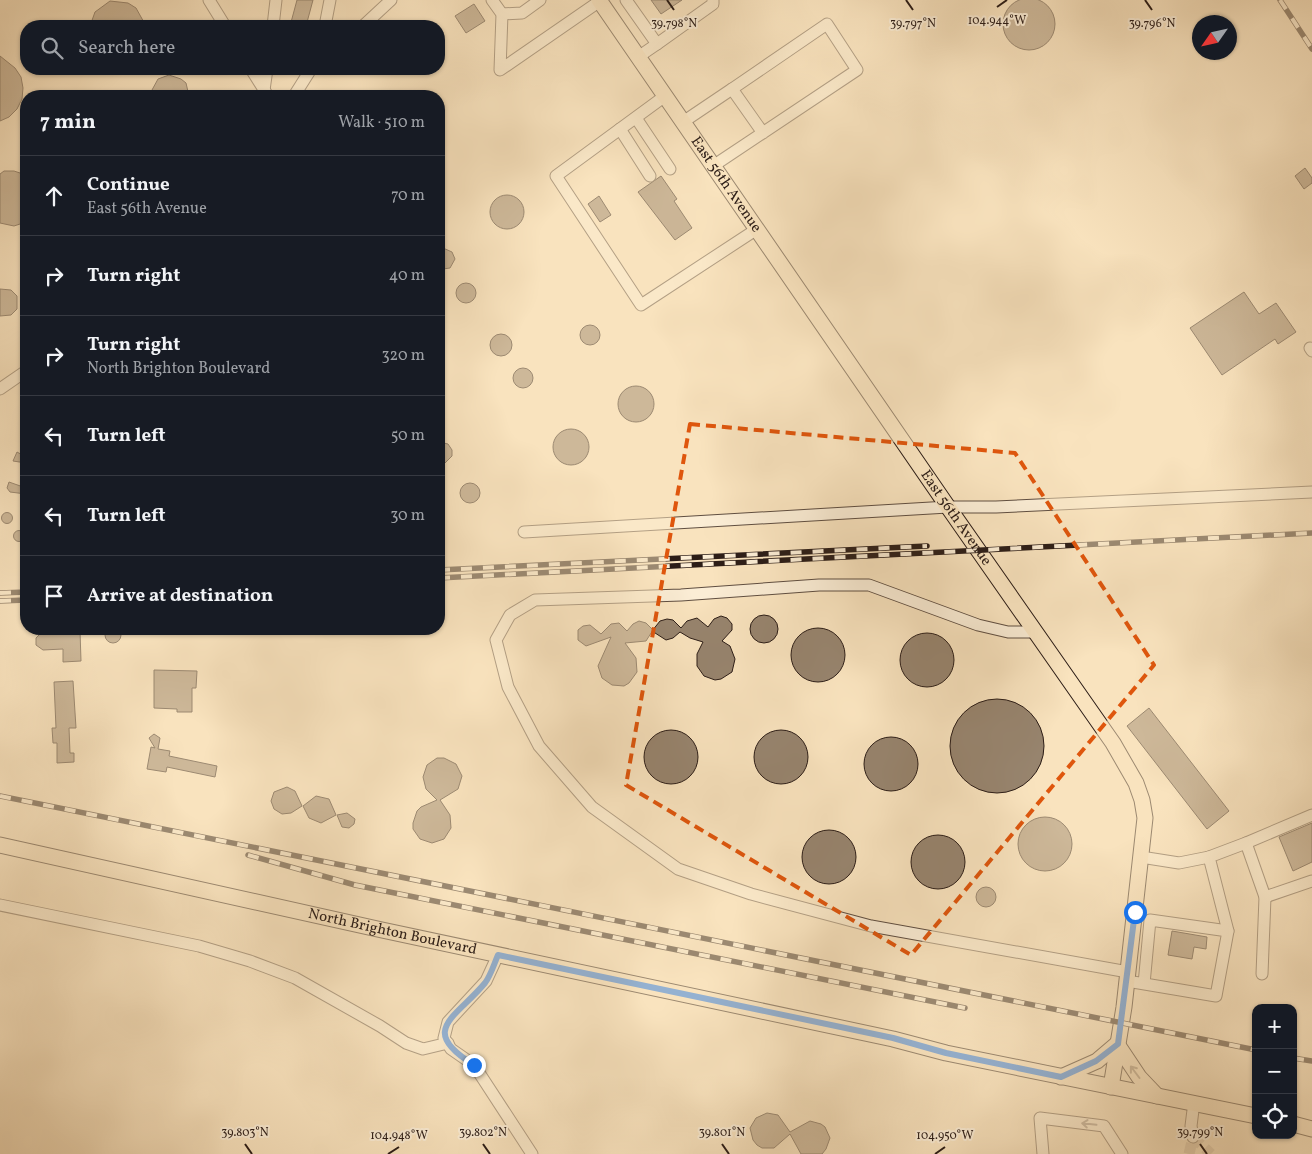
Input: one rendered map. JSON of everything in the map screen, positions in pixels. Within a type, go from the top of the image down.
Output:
[{"type":"main road","name":"East 56th Avenue","points":[[599,0],[1113,743],[1136,782],[1145,818],[1127,976],[1111,1087]]},
{"type":"main road","name":"North Brighton Boulevard","points":[[0,845],[498,955],[893,1038],[946,1053],[1252,1115]]},
{"type":"main road","points":[[1061,1077],[1096,1061],[1118,1044],[1133,1070],[1158,1096]]},
{"type":"main road","points":[[1297,1125],[1312,1129]]},
{"type":"street","points":[[209,0],[221,20]]},
{"type":"street","points":[[274,20],[276,0]]},
{"type":"street","points":[[326,20],[330,0]]},
{"type":"street","points":[[369,20],[390,0]]},
{"type":"street","points":[[492,0],[502,14],[500,70],[599,0]]},
{"type":"street","points":[[502,14],[522,13],[540,0]]},
{"type":"street","points":[[626,0],[657,44]]},
{"type":"street","points":[[638,57],[713,4],[713,0]]},
{"type":"street","points":[[683,122],[827,24],[857,70],[713,166]]},
{"type":"street","points":[[255,75],[264,90]]},
{"type":"street","points":[[266,90],[267,75]]},
{"type":"street","points":[[298,90],[307,75]]},
{"type":"street","points":[[732,89],[763,133]]},
{"type":"street","points":[[665,96],[556,176],[641,305],[757,230]]},
{"type":"street","points":[[636,118],[670,169]]},
{"type":"street","points":[[620,129],[650,176]]},
{"type":"street","points":[[0,389],[20,375]]},
{"type":"street","points":[[524,532],[948,507],[996,507],[1312,492]]},
{"type":"street","points":[[1035,632],[1008,632],[978,625],[869,585],[827,585],[535,600],[510,615],[496,640],[508,687],[539,746],[592,807],[678,868],[751,894],[871,926],[1127,976],[1144,984],[1216,996],[1228,931],[1210,858]]},
{"type":"street","points":[[1141,857],[1179,863],[1210,858],[1312,815]]},
{"type":"street","points":[[1246,844],[1265,897],[1262,974]]},
{"type":"street","points":[[1265,897],[1312,882]]},
{"type":"street","points":[[0,905],[199,946],[250,960],[294,978],[380,1026],[406,1043],[423,1049],[448,1043]]},
{"type":"street","points":[[1144,984],[1150,920],[1228,931]]},
{"type":"street","points":[[498,955],[486,982],[448,1022],[444,1038],[460,1056],[474,1065],[532,1154]]},
{"type":"street","points":[[1193,1137],[1194,1102]]},
{"type":"street","points":[[1043,1154],[1040,1118],[1104,1126],[1122,1154]]},
{"type":"highlighted area","points":[[690,424],[1015,453],[1154,665],[911,955],[626,785]]},
{"type":"building","points":[[1022,-1],[1036,-1],[1044,2],[1051,9],[1055,19],[1055,29],[1051,39],[1044,46],[1034,50],[1024,50],[1014,46],[1007,39],[1003,29],[1003,19],[1007,9],[1014,2]]},
{"type":"building","points":[[297,0],[313,0],[308,20],[292,20]]},
{"type":"building","points":[[651,0],[682,0],[661,14]]},
{"type":"building","points":[[110,1],[128,3],[136,8],[143,20],[92,20],[95,12]]},
{"type":"building","points":[[474,4],[485,21],[466,33],[455,16]]},
{"type":"building","points":[[0,56],[15,68],[21,77],[23,88],[23,90],[20,90],[20,103],[17,109],[9,117],[0,121]]},
{"type":"building","points":[[169,75],[181,79],[186,83],[188,90],[152,90],[158,79]]},
{"type":"building","points":[[1305,168],[1312,178],[1312,183],[1304,189],[1295,176]]},
{"type":"building","points":[[4,171],[20,173],[20,224],[14,226],[0,223],[0,174]]},
{"type":"building","points":[[661,176],[677,199],[674,201],[692,228],[675,240],[638,192]]},
{"type":"building","points":[[507,195],[519,200],[524,212],[519,224],[507,229],[495,224],[490,212],[495,200]]},
{"type":"building","points":[[599,196],[611,215],[600,222],[588,204]]},
{"type":"building","points":[[445,249],[452,252],[455,259],[450,268],[445,269]]},
{"type":"building","points":[[462,283],[470,283],[476,289],[476,297],[470,303],[462,303],[456,297],[456,289]]},
{"type":"building","points":[[0,289],[11,290],[17,296],[17,309],[11,315],[0,316]]},
{"type":"building","points":[[1244,292],[1259,314],[1276,303],[1296,332],[1278,344],[1275,339],[1222,375],[1190,328]]},
{"type":"building","points":[[586,325],[594,325],[600,331],[600,339],[594,345],[586,345],[580,339],[580,331]]},
{"type":"building","points":[[501,334],[511,341],[512,345],[505,355],[501,356],[491,349],[490,345],[497,335]]},
{"type":"building","points":[[519,368],[527,368],[533,374],[533,382],[527,388],[519,388],[513,382],[513,374]]},
{"type":"building","points":[[636,386],[643,387],[649,391],[653,397],[653,411],[649,417],[643,421],[636,422],[629,421],[623,417],[619,411],[618,404],[619,397],[623,391],[629,387]]},
{"type":"building","points":[[571,429],[578,430],[584,434],[588,440],[588,454],[584,460],[578,464],[571,465],[564,464],[558,460],[554,454],[553,447],[554,440],[558,434],[564,430]]},
{"type":"building","points":[[445,443],[448,444],[452,450],[452,456],[445,463]]},
{"type":"building","points":[[17,452],[20,454],[20,462],[13,461]]},
{"type":"building","points":[[9,482],[20,486],[20,493],[10,492],[7,488]]},
{"type":"building","points":[[466,483],[474,483],[480,489],[480,497],[474,503],[466,503],[460,497],[460,489]]},
{"type":"building","points":[[7,512],[13,518],[7,524],[1,518]]},
{"type":"building","points":[[19,531],[20,541],[17,541],[14,538],[14,534]]},
{"type":"building","points":[[764,615],[774,619],[778,629],[774,639],[764,643],[754,639],[750,629],[754,619]]},
{"type":"building","points":[[721,616],[727,618],[732,624],[732,630],[722,641],[730,646],[735,659],[732,672],[721,679],[715,680],[704,676],[697,666],[697,654],[703,642],[690,638],[680,632],[673,638],[666,640],[652,631],[660,621],[667,619],[673,620],[681,628],[687,621],[697,618],[708,627],[714,619]]},
{"type":"building","points":[[639,621],[646,623],[653,630],[646,641],[625,643],[636,658],[637,672],[629,683],[624,686],[612,685],[602,678],[598,666],[611,637],[586,646],[578,640],[578,630],[583,626],[590,625],[601,634],[611,624],[619,623],[627,631],[633,624]]},
{"type":"building","points":[[813,628],[823,628],[833,632],[841,640],[845,655],[841,670],[833,678],[823,682],[813,682],[803,678],[795,670],[791,660],[791,650],[795,640],[803,632]]},
{"type":"building","points":[[922,633],[932,633],[942,637],[950,645],[954,660],[950,675],[942,683],[932,687],[922,687],[912,683],[904,675],[900,665],[900,655],[904,645],[912,637]]},
{"type":"building","points":[[39,635],[80,635],[81,661],[63,662],[63,649],[43,650],[36,645],[36,638]]},
{"type":"building","points":[[105,635],[121,635],[113,643]]},
{"type":"building","points":[[154,670],[197,671],[196,688],[192,688],[192,712],[177,712],[177,709],[154,708]]},
{"type":"building","points":[[73,681],[76,728],[69,728],[70,753],[74,753],[74,762],[57,763],[57,743],[53,743],[52,728],[56,728],[54,682]]},
{"type":"building","points":[[997,699],[1015,703],[1030,713],[1040,728],[1044,746],[1040,764],[1030,779],[1015,789],[997,793],[979,789],[964,779],[954,764],[950,746],[954,728],[964,713],[979,703]]},
{"type":"building","points":[[1149,708],[1229,811],[1207,829],[1127,726]]},
{"type":"building","points":[[666,730],[676,730],[686,734],[694,742],[698,757],[694,772],[686,780],[676,784],[666,784],[656,780],[648,772],[644,762],[644,752],[648,742],[656,734]]},
{"type":"building","points":[[776,730],[786,730],[796,734],[804,742],[808,757],[804,772],[796,780],[786,784],[776,784],[766,780],[758,772],[754,762],[754,752],[758,742],[766,734]]},
{"type":"building","points":[[154,734],[160,738],[158,749],[170,751],[169,756],[217,766],[215,777],[167,767],[166,772],[147,769],[151,747],[155,748],[149,738]]},
{"type":"building","points":[[886,737],[896,737],[906,741],[914,749],[918,764],[914,779],[906,787],[896,791],[886,791],[876,787],[868,779],[864,769],[864,759],[868,749],[876,741]]},
{"type":"building","points":[[437,758],[444,758],[456,764],[462,776],[458,789],[440,800],[450,815],[451,828],[444,839],[432,843],[420,839],[413,829],[413,823],[417,811],[421,807],[437,800],[426,789],[423,777],[427,765]]},
{"type":"building","points":[[287,787],[295,791],[302,806],[291,813],[282,814],[274,809],[271,801],[274,792]]},
{"type":"building","points":[[316,796],[329,799],[336,815],[321,823],[309,818],[303,806]]},
{"type":"building","points":[[347,813],[355,819],[354,824],[349,828],[342,827],[337,815]]},
{"type":"building","points":[[1040,817],[1050,817],[1060,821],[1068,829],[1072,844],[1068,859],[1060,867],[1050,871],[1040,871],[1030,867],[1022,859],[1018,849],[1018,839],[1022,829],[1030,821]]},
{"type":"building","points":[[1312,823],[1312,862],[1293,871],[1279,837]]},
{"type":"building","points":[[824,830],[834,830],[844,834],[852,842],[856,857],[852,872],[844,880],[834,884],[824,884],[814,880],[806,872],[802,862],[802,852],[806,842],[814,834]]},
{"type":"building","points":[[933,835],[943,835],[953,839],[961,847],[965,862],[961,877],[953,885],[943,889],[933,889],[923,885],[915,877],[911,867],[911,857],[915,847],[923,839]]},
{"type":"building","points":[[982,887],[990,887],[996,893],[996,901],[990,907],[982,907],[976,901],[976,893]]},
{"type":"building","points":[[1172,931],[1207,937],[1206,949],[1194,947],[1192,959],[1168,955]]},
{"type":"building","points":[[767,1113],[778,1115],[790,1132],[810,1121],[821,1124],[825,1127],[830,1138],[826,1149],[822,1154],[801,1154],[790,1134],[774,1148],[762,1148],[757,1145],[753,1140],[750,1128],[756,1118]]},
{"type":"tunnel","points":[[1193,1137],[1211,1154]]},
{"type":"tunnel","points":[[1189,1154],[1193,1137]]},
{"type":"railway","points":[[1280,0],[1312,49]]},
{"type":"railway","points":[[445,578],[1312,533]]},
{"type":"railway","points":[[445,570],[927,546]]},
{"type":"railway","points":[[0,593],[20,592]]},
{"type":"railway","points":[[0,601],[20,600]]},
{"type":"railway","points":[[0,796],[1252,1049]]},
{"type":"railway","points":[[248,855],[355,885],[965,1008]]},
{"type":"railway","points":[[1297,1059],[1312,1061]]},
{"type":"route","points":[[474,1065],[451,1049],[444,1038],[445,1030],[448,1022],[456,1012],[486,982],[498,955],[893,1038],[946,1053],[1061,1077],[1086,1067],[1118,1044],[1135,912]]}]
